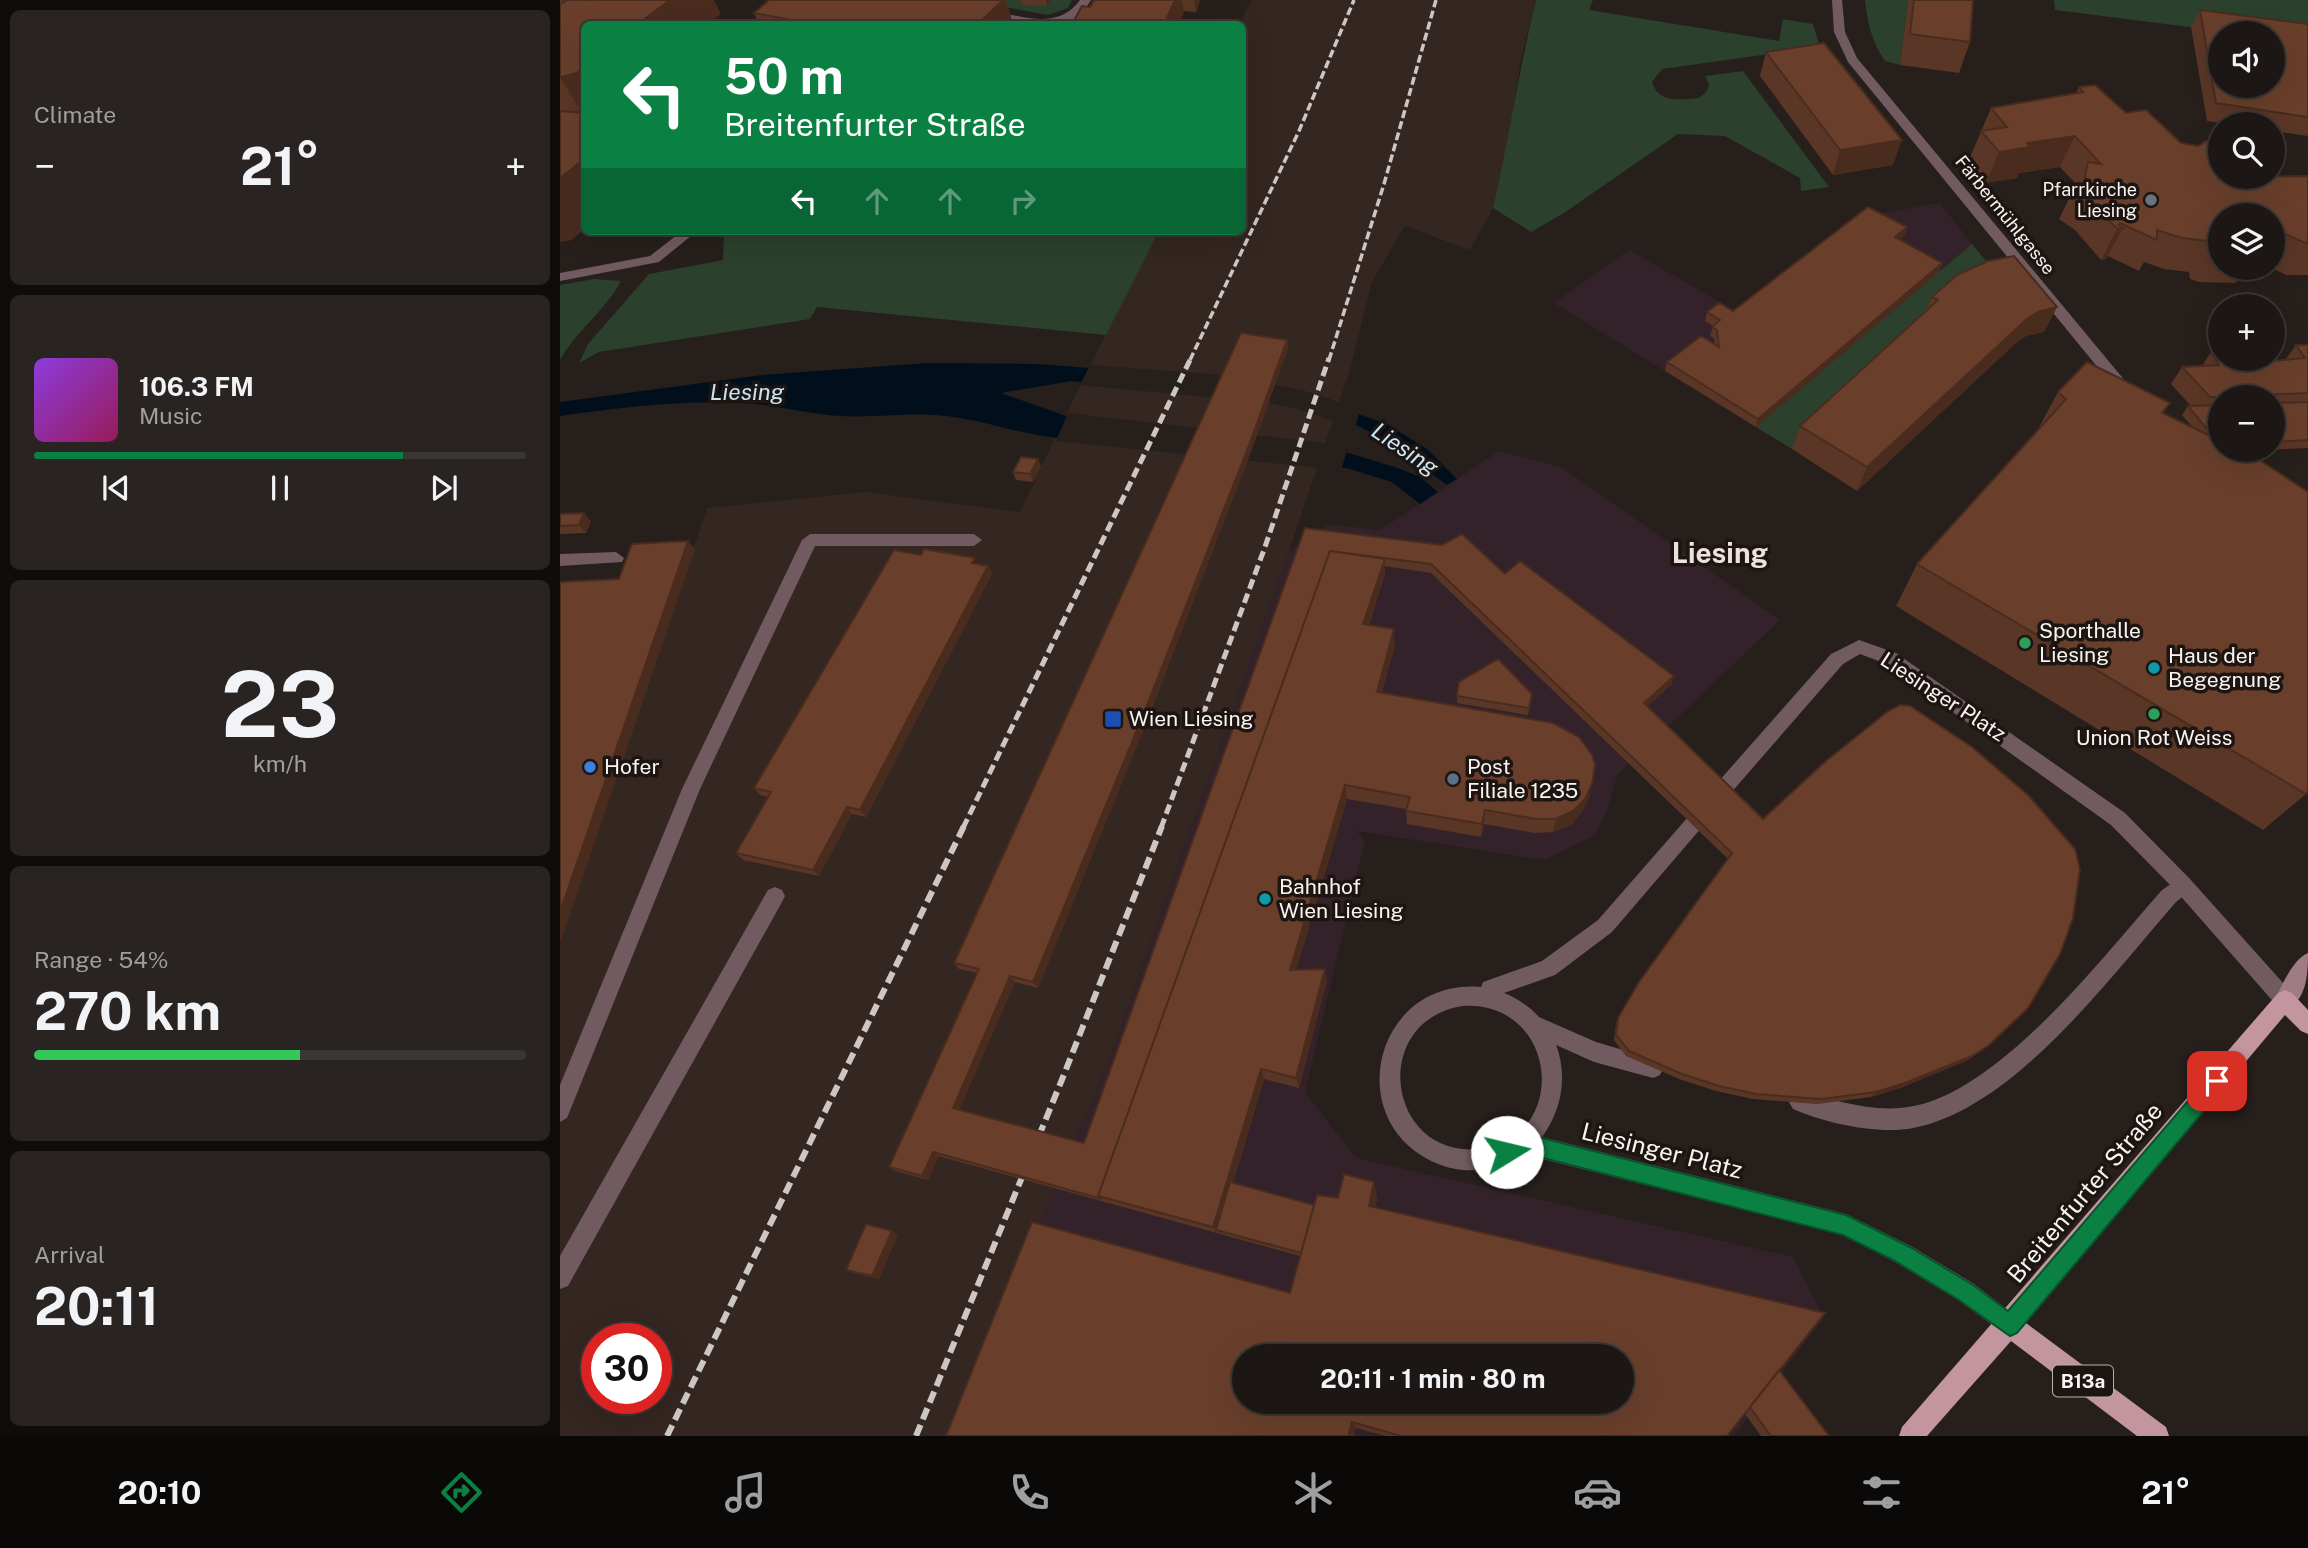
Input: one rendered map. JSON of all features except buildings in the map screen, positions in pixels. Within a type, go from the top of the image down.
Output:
[{"type":"main road","points":[[2308,962],[2285,1000],[2308,1024]]},
{"type":"main road","name":"Breitenfurter Straße","points":[[1911,1436],[2010,1325],[2285,1000]]},
{"type":"main road","name":"B13a","points":[[2010,1325],[2157,1436]]},
{"type":"street","points":[[1063,21],[1076,16],[1087,0]]},
{"type":"street","name":"Färbermühlgasse","points":[[1837,0],[1838,23],[1844,47],[1852,61],[2136,403]]},
{"type":"street","points":[[983,12],[1044,21]]},
{"type":"street","points":[[560,277],[654,259],[685,235]]},
{"type":"street","points":[[560,1111],[691,789],[810,540],[974,540]]},
{"type":"street","points":[[560,560],[615,558]]},
{"type":"street","name":"Liesinger Platz","points":[[1481,993],[1505,1004],[1532,1024],[1545,1043],[1551,1063],[1553,1085],[1548,1107],[1538,1127],[1522,1143],[1488,1158],[1469,1160],[1433,1151],[1405,1126],[1390,1094],[1390,1061],[1402,1031],[1413,1018],[1440,1001],[1481,993],[1548,968],[1605,926],[1837,659],[1859,648],[1890,658],[2118,819],[2183,885],[2285,1000]]},
{"type":"street","points":[[1800,1102],[1882,1119],[1915,1118],[1954,1104],[2005,1070],[2056,1021],[2169,896],[2183,885]]},
{"type":"street","points":[[560,1278],[775,897]]},
{"type":"street","points":[[1532,1024],[1594,1052],[1653,1068]]},
{"type":"street","name":"Liesinger Platz","points":[[1522,1143],[1846,1225],[1903,1254],[1966,1292],[2010,1325]]},
{"type":"shaded area","points":[[1252,0],[1536,0],[1521,59],[1508,144],[1493,208],[1470,250],[1405,226],[1372,282],[1350,370],[1289,551],[1106,1069],[947,1436],[560,1436],[560,944],[707,508],[865,492],[1020,512],[1086,373],[1157,235],[1246,235],[1246,21],[1241,21]]},
{"type":"shaded area","points":[[1940,203],[1972,244],[1756,427],[1554,303],[1629,250],[1734,310],[1853,218]]},
{"type":"shaded area","points":[[1499,451],[1561,467],[1780,620],[1617,775],[1609,806],[1595,835],[1544,860],[1357,831],[1365,841],[1305,1092],[1356,1158],[1793,1257],[1824,1318],[1734,1436],[947,1436],[1106,1069],[1289,551],[1327,524],[1380,530]]},
{"type":"green space","points":[[965,0],[1072,0],[1068,8],[1048,15]]},
{"type":"green space","points":[[1536,0],[1593,0],[1589,10],[1779,41],[1783,19],[1813,24],[1820,47],[1662,69],[1652,82],[1659,94],[1665,97],[1699,98],[1707,91],[1709,84],[1705,76],[1743,71],[1829,187],[1801,191],[1800,178],[1725,136],[1678,134],[1564,213],[1531,232],[1493,208]]},
{"type":"green space","points":[[1865,0],[1908,0],[1900,65],[1885,61],[1880,54],[1871,32]]},
{"type":"green space","points":[[2054,0],[2308,0],[2308,43],[2285,36],[2285,21],[2208,21],[2208,29],[2055,10]]},
{"type":"green space","points":[[724,235],[1157,235],[1106,335],[817,307],[810,319],[599,352],[579,363],[588,344],[649,274],[723,260]]},
{"type":"green space","points":[[1972,244],[2002,280],[1928,325],[1792,449],[1756,427]]},
{"type":"green space","points":[[594,279],[621,281],[560,360],[560,285]]},
{"type":"water","points":[[928,363],[1039,364],[1224,379],[1304,395],[1387,424],[1427,449],[1457,479],[1447,485],[1378,436],[1344,419],[1297,405],[1071,381],[1001,393],[1066,416],[1332,448],[1420,477],[1438,492],[1420,504],[1392,482],[1346,468],[1049,437],[946,416],[840,416],[717,402],[650,405],[560,416],[560,402],[762,375]]},
{"type":"pier","points":[[1090,365],[1224,375],[1305,391],[1360,409],[1355,428],[1269,403],[1080,385]]},
{"type":"pier","points":[[1068,413],[1348,448],[1341,470],[1056,441]]},
{"type":"railway","points":[[1190,360],[1299,131],[1354,0]]},
{"type":"railway","points":[[1329,360],[1384,184],[1436,0]]},
{"type":"railway","points":[[963,828],[1191,358]]},
{"type":"railway","points":[[1161,828],[1265,547],[1329,358]]},
{"type":"railway","points":[[667,1436],[964,826]]},
{"type":"railway","points":[[916,1436],[1162,826]]},
{"type":"place","name":"Pfarrkirche Liesing","points":[[2151,200]]},
{"type":"place","name":"Sporthalle Liesing","points":[[2025,643]]},
{"type":"place","name":"Haus der Begegnung","points":[[2154,668]]},
{"type":"place","name":"Union Rot Weiss","points":[[2154,714]]},
{"type":"place","name":"Wien Liesing","points":[[1113,719]]},
{"type":"place","name":"Hofer","points":[[590,767]]},
{"type":"place","name":"Post Filiale 1235","points":[[1453,779]]},
{"type":"place","name":"Bahnhof Wien Liesing","points":[[1265,899]]},
{"type":"district","name":"Liesing","points":[[1720,553]]},
{"type":"route","points":[[1507,1152],[1522,1143],[1846,1225],[1903,1254],[1966,1292],[2010,1325],[2217,1081]]}]
